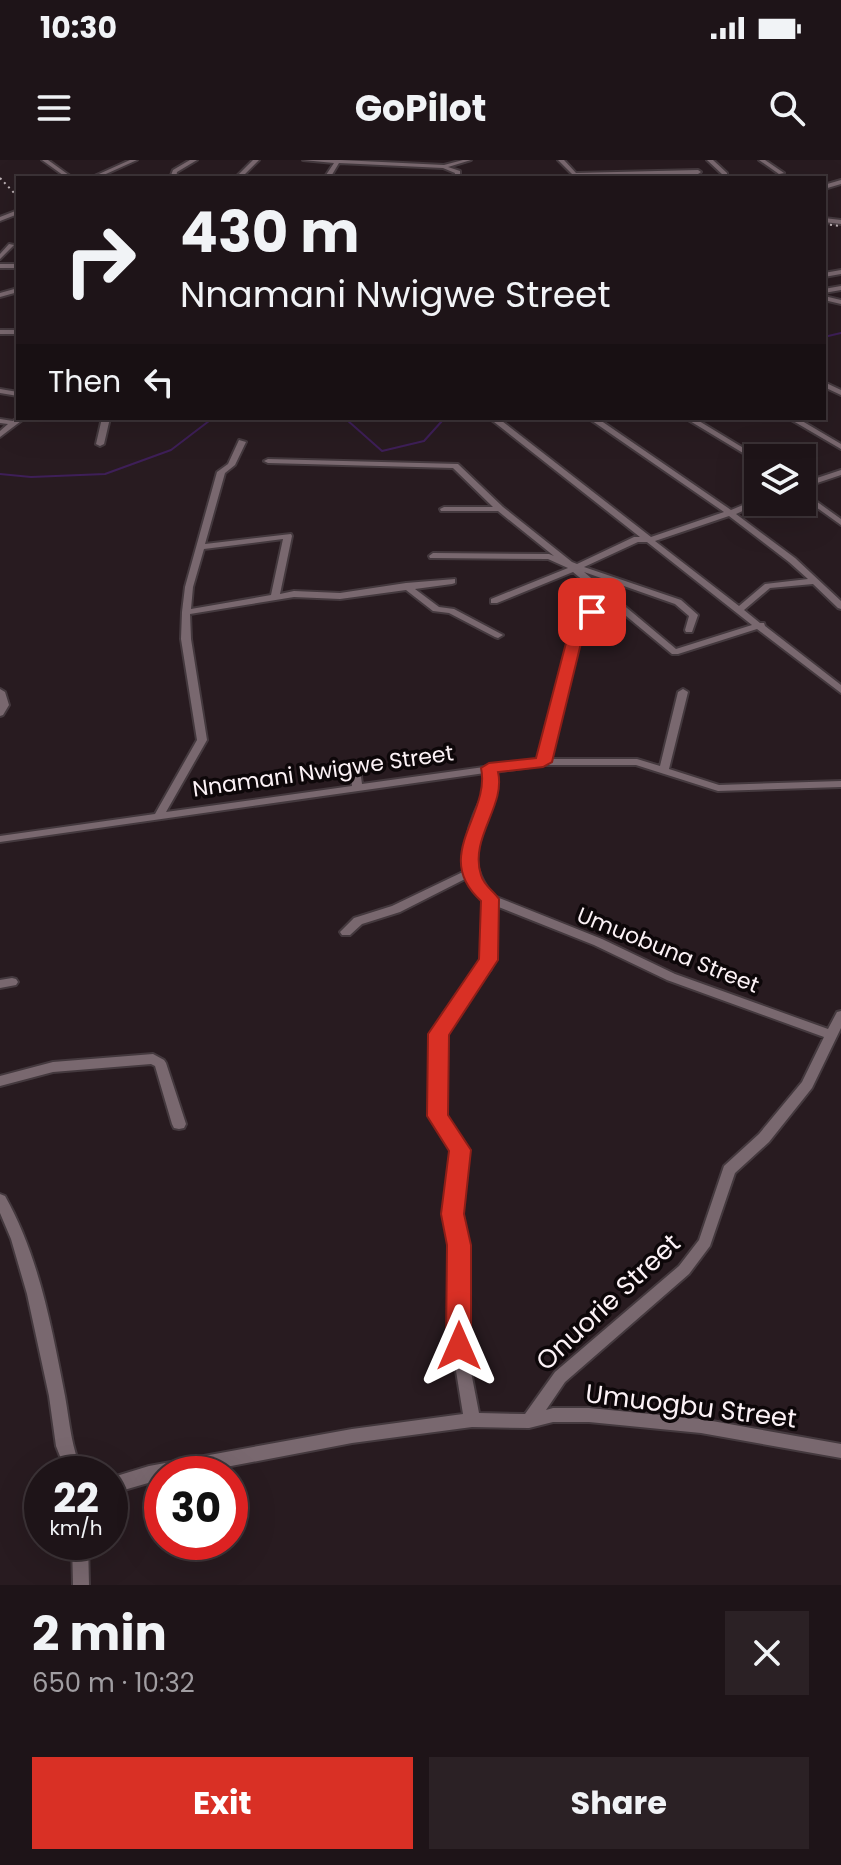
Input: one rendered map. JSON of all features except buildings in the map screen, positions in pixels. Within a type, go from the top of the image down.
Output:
[{"type":"street","points":[[45,160],[67,176]]},
{"type":"street","points":[[98,176],[134,160]]},
{"type":"street","points":[[174,176],[175,171],[194,160]]},
{"type":"street","points":[[240,176],[256,160]]},
{"type":"street","points":[[306,160],[440,167],[458,172],[457,176]]},
{"type":"street","points":[[440,167],[468,160]]},
{"type":"street","points":[[561,160],[575,175],[644,176],[698,172]]},
{"type":"street","points":[[632,160],[644,176]]},
{"type":"street","points":[[710,160],[725,174]]},
{"type":"street","points":[[762,160],[781,173]]},
{"type":"street","points":[[390,173],[399,163]]},
{"type":"street","points":[[0,257],[11,245]]},
{"type":"street","points":[[100,444],[106,420]]},
{"type":"street","points":[[496,420],[741,608],[841,690]]},
{"type":"street","points":[[595,420],[730,513],[816,581],[841,606]]},
{"type":"street","points":[[692,420],[744,451]]},
{"type":"street","points":[[795,420],[841,447]]},
{"type":"street","points":[[0,421],[18,421]]},
{"type":"street","points":[[0,435],[18,421]]},
{"type":"street","points":[[160,814],[202,740],[186,639],[189,587],[221,472],[231,465],[242,442]]},
{"type":"street","points":[[268,461],[455,466],[500,509],[577,567],[596,589],[675,652],[761,625]]},
{"type":"street","points":[[816,481],[841,472]]},
{"type":"street","points":[[816,504],[841,523]]},
{"type":"street","points":[[494,601],[637,539],[650,540],[744,508]]},
{"type":"street","points":[[444,509],[500,509]]},
{"type":"street","points":[[202,547],[288,536],[275,596]]},
{"type":"street","points":[[433,556],[549,557],[678,602],[694,615],[689,630]]},
{"type":"street","points":[[186,612],[275,596],[305,593],[340,596],[452,581]]},
{"type":"street","points":[[741,608],[768,586],[816,581]]},
{"type":"street","points":[[406,586],[436,609],[451,611],[498,635]]},
{"type":"street","points":[[543,762],[575,639],[592,612]]},
{"type":"street","points":[[0,692],[4,705],[0,713]]},
{"type":"street","points":[[664,770],[683,692]]},
{"type":"street","name":"Nnamani Nwigwe Street","points":[[0,839],[543,762],[621,761],[664,770],[718,788],[841,784]]},
{"type":"street","points":[[472,1420],[459,1346],[459,1245],[453,1214],[460,1150],[437,1116],[437,1044],[447,1017],[485,969],[491,940],[490,899],[478,888],[471,872],[472,836],[493,784],[489,768]]},
{"type":"street","points":[[355,770],[358,789]]},
{"type":"street","points":[[346,932],[358,921],[396,909],[471,872]]},
{"type":"street","name":"Umuobuna Street","points":[[490,899],[598,942],[683,982],[831,1035]]},
{"type":"street","name":"Onuorie Street","points":[[529,1421],[560,1377],[684,1270],[705,1242],[729,1170],[764,1138],[807,1085],[841,1015]]},
{"type":"street","points":[[0,1081],[53,1067],[153,1059],[160,1063],[179,1124]]},
{"type":"street","points":[[0,1200],[24,1260],[58,1399],[65,1456]]},
{"type":"street","name":"Umuogbu Street","points":[[128,1480],[352,1436],[472,1420],[529,1421],[553,1415],[647,1419],[841,1451]]},
{"type":"street","points":[[80,1560],[81,1585]]},
{"type":"waterway","points":[[826,337],[841,333]]},
{"type":"waterway","points":[[0,474],[31,477],[105,474],[171,450],[209,421],[219,420]]},
{"type":"waterway","points":[[347,420],[382,451],[424,441],[440,420]]},
{"type":"railway","points":[[0,178],[16,195]]},
{"type":"railway","points":[[826,224],[841,226]]},
{"type":"route","points":[[459,1346],[459,1245],[453,1214],[460,1150],[437,1116],[435,1091],[438,1034],[447,1017],[485,969],[491,940],[490,899],[478,888],[471,872],[469,852],[482,805],[493,784],[489,768],[543,762],[575,639],[592,612]]}]
